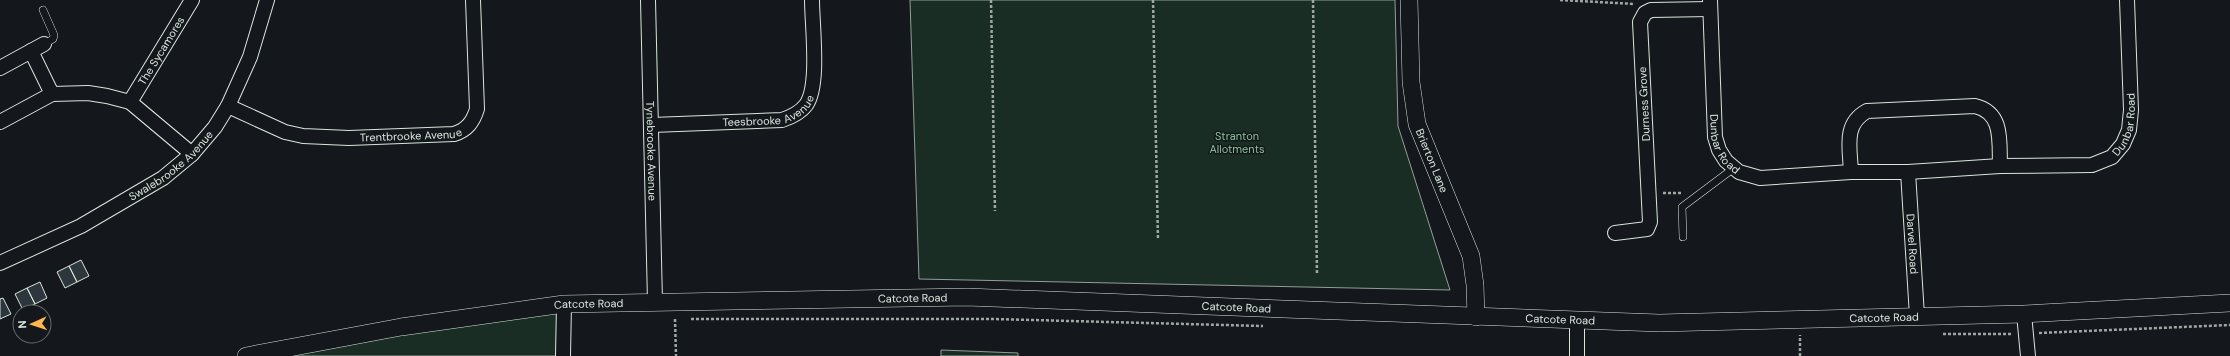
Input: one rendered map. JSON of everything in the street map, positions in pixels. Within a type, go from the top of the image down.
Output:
[{"type":"street","name":"The Sycamores","points":[[130,102],[192,0]]},
{"type":"street","name":"Swalebrooke Avenue","points":[[0,264],[81,226],[163,178],[192,154],[215,127],[228,106],[250,57],[267,0]]},
{"type":"street","name":"Trentbrooke Avenue","points":[[228,106],[285,132],[316,137],[454,134],[463,131],[470,125],[477,109],[473,0]]},
{"type":"street","name":"Tynebrooke Avenue","points":[[648,0],[655,302]]},
{"type":"street","name":"Teesbrooke Avenue","points":[[652,125],[782,120],[795,115],[806,105],[813,84],[812,0]]},
{"type":"street","name":"Brierton Lane","points":[[1409,0],[1411,82],[1418,124],[1471,256],[1475,285],[1476,317]]},
{"type":"street","name":"Dunbar Road","points":[[1710,4],[1715,137],[1719,150],[1726,161],[1739,172],[1760,178],[1851,172],[1908,172],[2000,166],[2092,165],[2112,157],[2123,144],[2129,130],[2131,110],[2126,0]]},
{"type":"street","points":[[1651,10],[1710,4]]},
{"type":"street","name":"Durness Grove","points":[[1615,233],[1647,229],[1650,222],[1640,22],[1645,13],[1651,10]]},
{"type":"street","points":[[0,68],[44,44]]},
{"type":"street","points":[[31,51],[52,94]]},
{"type":"street","points":[[0,122],[52,94],[88,93],[130,102],[192,154]]},
{"type":"street","points":[[1851,172],[1849,132],[1858,115],[1867,111],[1975,106],[1991,113],[1996,120],[1999,131],[2000,166]]},
{"type":"street","name":"Darvel Road","points":[[1908,172],[1917,316]]},
{"type":"street","name":"Catcote Road","points":[[246,356],[401,327],[564,304],[967,297],[1651,323],[1753,322],[2024,314],[2230,303]]},
{"type":"street","points":[[563,356],[564,304]]},
{"type":"street","points":[[2024,314],[2028,356]]},
{"type":"street","points":[[1577,320],[1577,356]]},
{"type":"lane","points":[[43,10],[54,35],[53,38],[44,44]]},
{"type":"lane","points":[[1683,237],[1682,207],[1734,168]]},
{"type":"path","points":[[991,0],[995,211]]},
{"type":"path","points":[[1153,0],[1158,240]]},
{"type":"path","points":[[1313,0],[1317,275]]},
{"type":"path","points":[[1560,0],[1634,4],[1651,10]]},
{"type":"path","points":[[1648,194],[1701,193]]},
{"type":"path","points":[[667,320],[993,320],[1265,326]]},
{"type":"path","points":[[675,320],[676,356]]},
{"type":"path","points":[[1940,334],[2026,334],[2230,325]]},
{"type":"path","points":[[1792,333],[1808,333]]},
{"type":"path","points":[[1800,333],[1800,356]]},
{"type":"green space","name":"Stranton Allotments","points":[[910,0],[1395,0],[1398,126],[1450,290],[919,279]]},
{"type":"green space","points":[[564,304],[563,356],[246,356]]},
{"type":"green space","points":[[941,350],[1018,353],[1018,356],[941,356]]},
{"type":"building","points":[[81,260],[89,276],[77,282],[69,266]]},
{"type":"building","points":[[69,266],[77,282],[65,288],[57,272]]},
{"type":"building","points":[[40,282],[47,298],[35,304],[27,288]]},
{"type":"building","points":[[27,288],[35,304],[20,304],[15,294]]},
{"type":"building","points":[[3,298],[11,314],[0,319],[0,299]]}]
